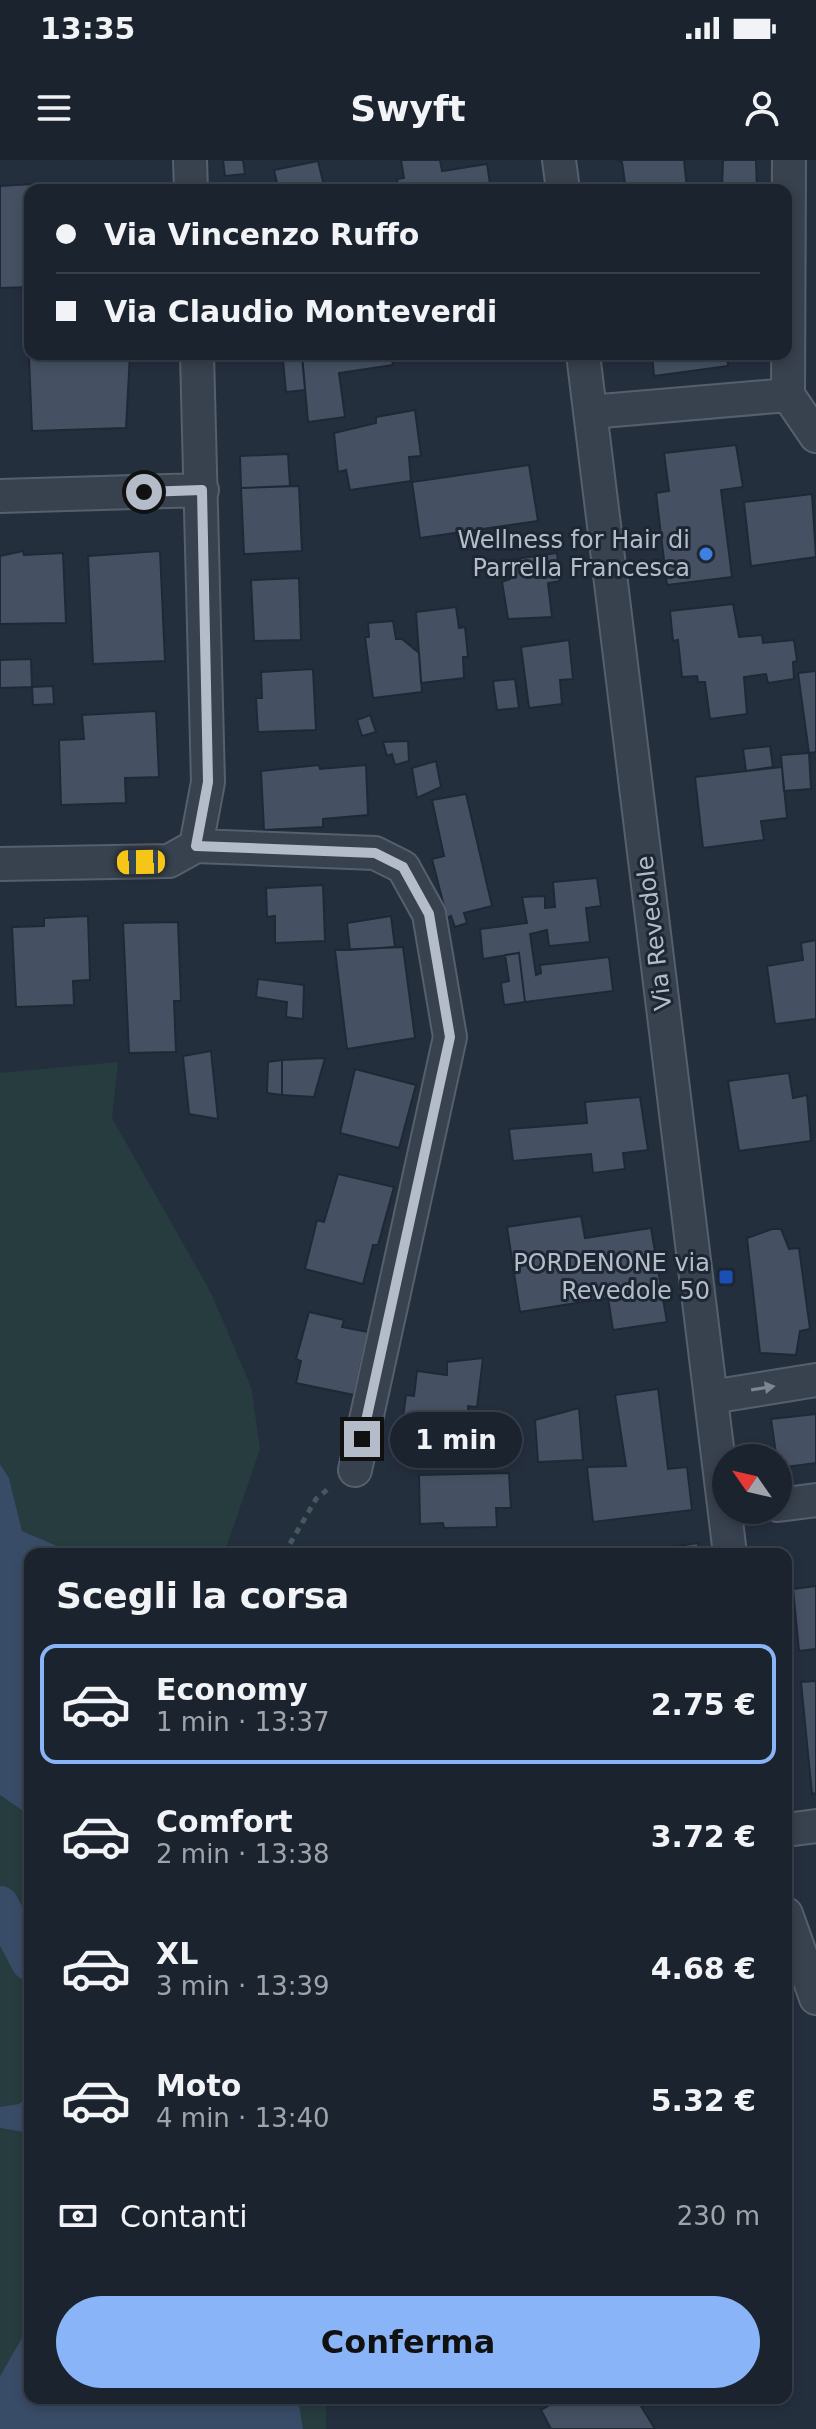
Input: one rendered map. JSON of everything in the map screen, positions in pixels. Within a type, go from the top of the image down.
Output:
[{"type":"street","points":[[190,160],[191,184]]},
{"type":"street","points":[[559,160],[562,184]]},
{"type":"street","points":[[789,160],[789,184]]},
{"type":"street","points":[[196,846],[208,782],[197,360]]},
{"type":"street","name":"Via Revedole","points":[[584,360],[719,1444]]},
{"type":"street","points":[[788,360],[788,395],[816,436]]},
{"type":"street","points":[[590,412],[788,395]]},
{"type":"street","points":[[0,496],[202,490]]},
{"type":"street","points":[[0,864],[169,861],[196,846],[375,853],[403,867],[429,914],[450,1037],[355,1470]]},
{"type":"street","points":[[711,1397],[816,1380]]},
{"type":"street","points":[[792,1503],[816,1500]]},
{"type":"street","name":"Via Revedole","points":[[730,1548],[731,1524]]},
{"type":"street","points":[[792,1829],[816,1826]]},
{"type":"street","points":[[792,1931],[816,1998]]},
{"type":"path","points":[[287,1548],[316,1499],[355,1470]]},
{"type":"green space","points":[[118,1062],[112,1118],[211,1293],[251,1387],[260,1449],[226,1548],[58,1548],[22,1531],[9,1478],[0,1464],[0,1073]]},
{"type":"green space","points":[[0,1795],[24,1812],[24,2056],[21,2061],[24,2066],[24,2100],[20,2104],[0,2107]]},
{"type":"green space","points":[[0,2128],[24,2132],[24,2334],[0,2376]]},
{"type":"green space","points":[[299,2404],[326,2404],[326,2429],[303,2429]]},
{"type":"water","points":[[0,1464],[9,1478],[22,1531],[58,1548],[24,1548],[24,1812],[0,1795]]},
{"type":"water","points":[[24,2100],[24,2132],[0,2128],[0,2107],[19,2104]]},
{"type":"water","points":[[24,2334],[24,2404],[299,2404],[303,2429],[0,2429],[0,2376]]},
{"type":"building","points":[[223,160],[243,160],[245,174],[225,176]]},
{"type":"building","points":[[401,160],[440,160],[442,171],[487,164],[490,184],[398,184],[397,179],[404,178]]},
{"type":"building","points":[[615,160],[684,160],[686,184],[625,184],[622,162]]},
{"type":"building","points":[[723,160],[756,160],[757,184],[722,184]]},
{"type":"building","points":[[318,161],[324,184],[273,184],[277,183],[274,170]]},
{"type":"building","points":[[24,185],[24,287],[0,288],[0,186]]},
{"type":"building","points":[[29,360],[130,360],[126,428],[32,431]]},
{"type":"building","points":[[283,360],[302,360],[305,390],[286,392]]},
{"type":"building","points":[[303,360],[392,360],[393,365],[339,373],[345,417],[308,422]]},
{"type":"building","points":[[653,360],[728,360],[728,366],[654,376]]},
{"type":"building","points":[[415,410],[421,456],[409,457],[411,481],[350,490],[346,470],[338,472],[334,433],[376,423],[376,417]]},
{"type":"building","points":[[736,445],[743,487],[721,490],[732,577],[667,585],[656,493],[669,491],[664,453]]},
{"type":"building","points":[[288,454],[290,486],[241,488],[240,456]]},
{"type":"building","points":[[529,465],[538,521],[420,538],[412,482]]},
{"type":"building","points":[[299,486],[302,551],[244,554],[241,488]]},
{"type":"building","points":[[812,494],[816,557],[751,566],[744,502]]},
{"type":"building","points":[[23,551],[24,555],[63,553],[66,623],[0,624],[0,556]]},
{"type":"building","points":[[160,551],[165,661],[93,664],[88,556]]},
{"type":"building","points":[[557,553],[560,581],[548,583],[552,617],[508,619],[502,582],[510,579],[508,560]]},
{"type":"building","points":[[299,578],[301,640],[254,641],[251,580]]},
{"type":"building","points":[[733,604],[739,637],[762,635],[763,643],[794,640],[797,661],[793,662],[794,679],[768,683],[766,674],[744,677],[747,714],[710,719],[705,682],[698,682],[697,676],[682,677],[678,640],[673,641],[670,611]]},
{"type":"building","points":[[456,607],[459,628],[465,627],[468,657],[463,657],[464,678],[421,683],[416,612]]},
{"type":"building","points":[[393,621],[396,639],[402,639],[419,653],[422,692],[373,698],[365,637],[369,637],[368,623]]},
{"type":"building","points":[[569,640],[573,679],[560,680],[562,704],[529,708],[521,647]]},
{"type":"building","points":[[31,659],[32,687],[0,688],[0,660]]},
{"type":"building","points":[[313,669],[316,730],[258,732],[256,698],[262,698],[261,672]]},
{"type":"building","points":[[816,671],[816,752],[809,753],[798,673]]},
{"type":"building","points":[[515,679],[519,708],[497,710],[493,681]]},
{"type":"building","points":[[53,686],[54,704],[33,705],[32,687]]},
{"type":"building","points":[[156,711],[159,777],[125,778],[126,803],[61,805],[59,740],[84,739],[82,715]]},
{"type":"building","points":[[370,715],[376,732],[362,736],[357,720]]},
{"type":"building","points":[[408,741],[409,761],[395,765],[392,754],[387,756],[383,742]]},
{"type":"building","points":[[770,746],[773,767],[746,771],[743,749]]},
{"type":"building","points":[[809,753],[811,789],[784,791],[781,755]]},
{"type":"building","points":[[436,761],[441,787],[417,798],[412,768]]},
{"type":"building","points":[[319,765],[320,769],[366,765],[368,815],[323,819],[323,827],[264,830],[261,771]]},
{"type":"building","points":[[782,767],[787,818],[761,821],[764,840],[703,848],[695,777]]},
{"type":"building","points":[[466,794],[492,906],[464,913],[467,923],[455,927],[451,916],[447,918],[432,859],[444,856],[432,800]]},
{"type":"building","points":[[597,878],[601,906],[586,908],[590,942],[549,946],[547,930],[530,934],[536,975],[541,973],[540,965],[609,957],[613,991],[525,1002],[519,953],[483,959],[480,929],[527,923],[522,897],[545,896],[545,908],[555,907],[553,882]]},
{"type":"building","points":[[323,885],[325,941],[275,943],[275,916],[267,917],[266,888]]},
{"type":"building","points":[[88,916],[90,980],[73,981],[74,1005],[16,1007],[12,927],[44,926],[44,918]]},
{"type":"building","points":[[391,916],[395,947],[350,950],[347,923]]},
{"type":"building","points":[[178,922],[181,1001],[174,1001],[176,1052],[129,1053],[123,923]]},
{"type":"building","points":[[816,940],[816,1019],[775,1024],[767,966],[803,960],[801,943]]},
{"type":"building","points":[[403,947],[415,1038],[347,1049],[335,950]]},
{"type":"building","points":[[519,953],[525,1002],[504,1005],[501,983],[509,981],[505,955]]},
{"type":"building","points":[[258,979],[304,985],[303,1019],[286,1017],[287,1002],[256,997]]},
{"type":"building","points":[[211,1051],[218,1119],[189,1114],[183,1056]]},
{"type":"building","points":[[325,1058],[314,1097],[282,1095],[282,1060]]},
{"type":"building","points":[[282,1060],[282,1095],[267,1093],[268,1062]]},
{"type":"building","points":[[355,1069],[416,1085],[399,1148],[340,1133]]},
{"type":"building","points":[[789,1073],[793,1098],[807,1095],[811,1141],[739,1151],[728,1081]]},
{"type":"building","points":[[640,1097],[648,1150],[623,1153],[625,1169],[593,1173],[591,1154],[513,1161],[509,1129],[587,1123],[585,1102]]},
{"type":"building","points":[[338,1174],[394,1187],[378,1245],[373,1245],[363,1284],[305,1269],[317,1220],[324,1222]]},
{"type":"building","points":[[581,1216],[585,1238],[651,1228],[667,1322],[613,1330],[608,1298],[520,1312],[507,1227]]},
{"type":"building","points":[[781,1229],[789,1249],[799,1248],[810,1329],[800,1331],[796,1355],[760,1353],[747,1238]]},
{"type":"building","points":[[309,1312],[344,1320],[342,1327],[368,1332],[354,1395],[296,1383],[301,1361],[296,1359]]},
{"type":"building","points":[[483,1358],[477,1407],[468,1406],[468,1413],[448,1411],[444,1443],[406,1458],[411,1419],[403,1417],[406,1395],[414,1396],[417,1371],[447,1375],[447,1362]]},
{"type":"building","points":[[658,1389],[668,1469],[687,1467],[692,1510],[593,1522],[587,1467],[626,1466],[615,1395]]},
{"type":"building","points":[[579,1408],[583,1460],[538,1462],[535,1420]]},
{"type":"building","points":[[816,1414],[816,1463],[792,1466],[792,1444],[775,1444],[771,1419]]},
{"type":"building","points":[[509,1473],[511,1508],[496,1508],[497,1527],[444,1528],[443,1523],[420,1524],[419,1475]]},
{"type":"building","points":[[698,1543],[698,1548],[664,1548]]},
{"type":"building","points":[[816,1586],[816,1649],[799,1651],[793,1589]]},
{"type":"building","points":[[816,1681],[816,1793],[812,1794],[801,1682]]},
{"type":"building","points":[[552,2404],[640,2404],[655,2429],[551,2429],[541,2410]]},
{"type":"waterway","points":[[0,1905],[24,1951]]},
{"type":"place","name":"Wellness for Hair di Parrella Francesca","points":[[706,554]]},
{"type":"place","name":"PORDENONE via Revedole 50","points":[[726,1277]]},
{"type":"route","points":[[144,492],[202,490],[208,782],[196,846],[375,853],[403,867],[429,914],[450,1037],[362,1439]]}]
